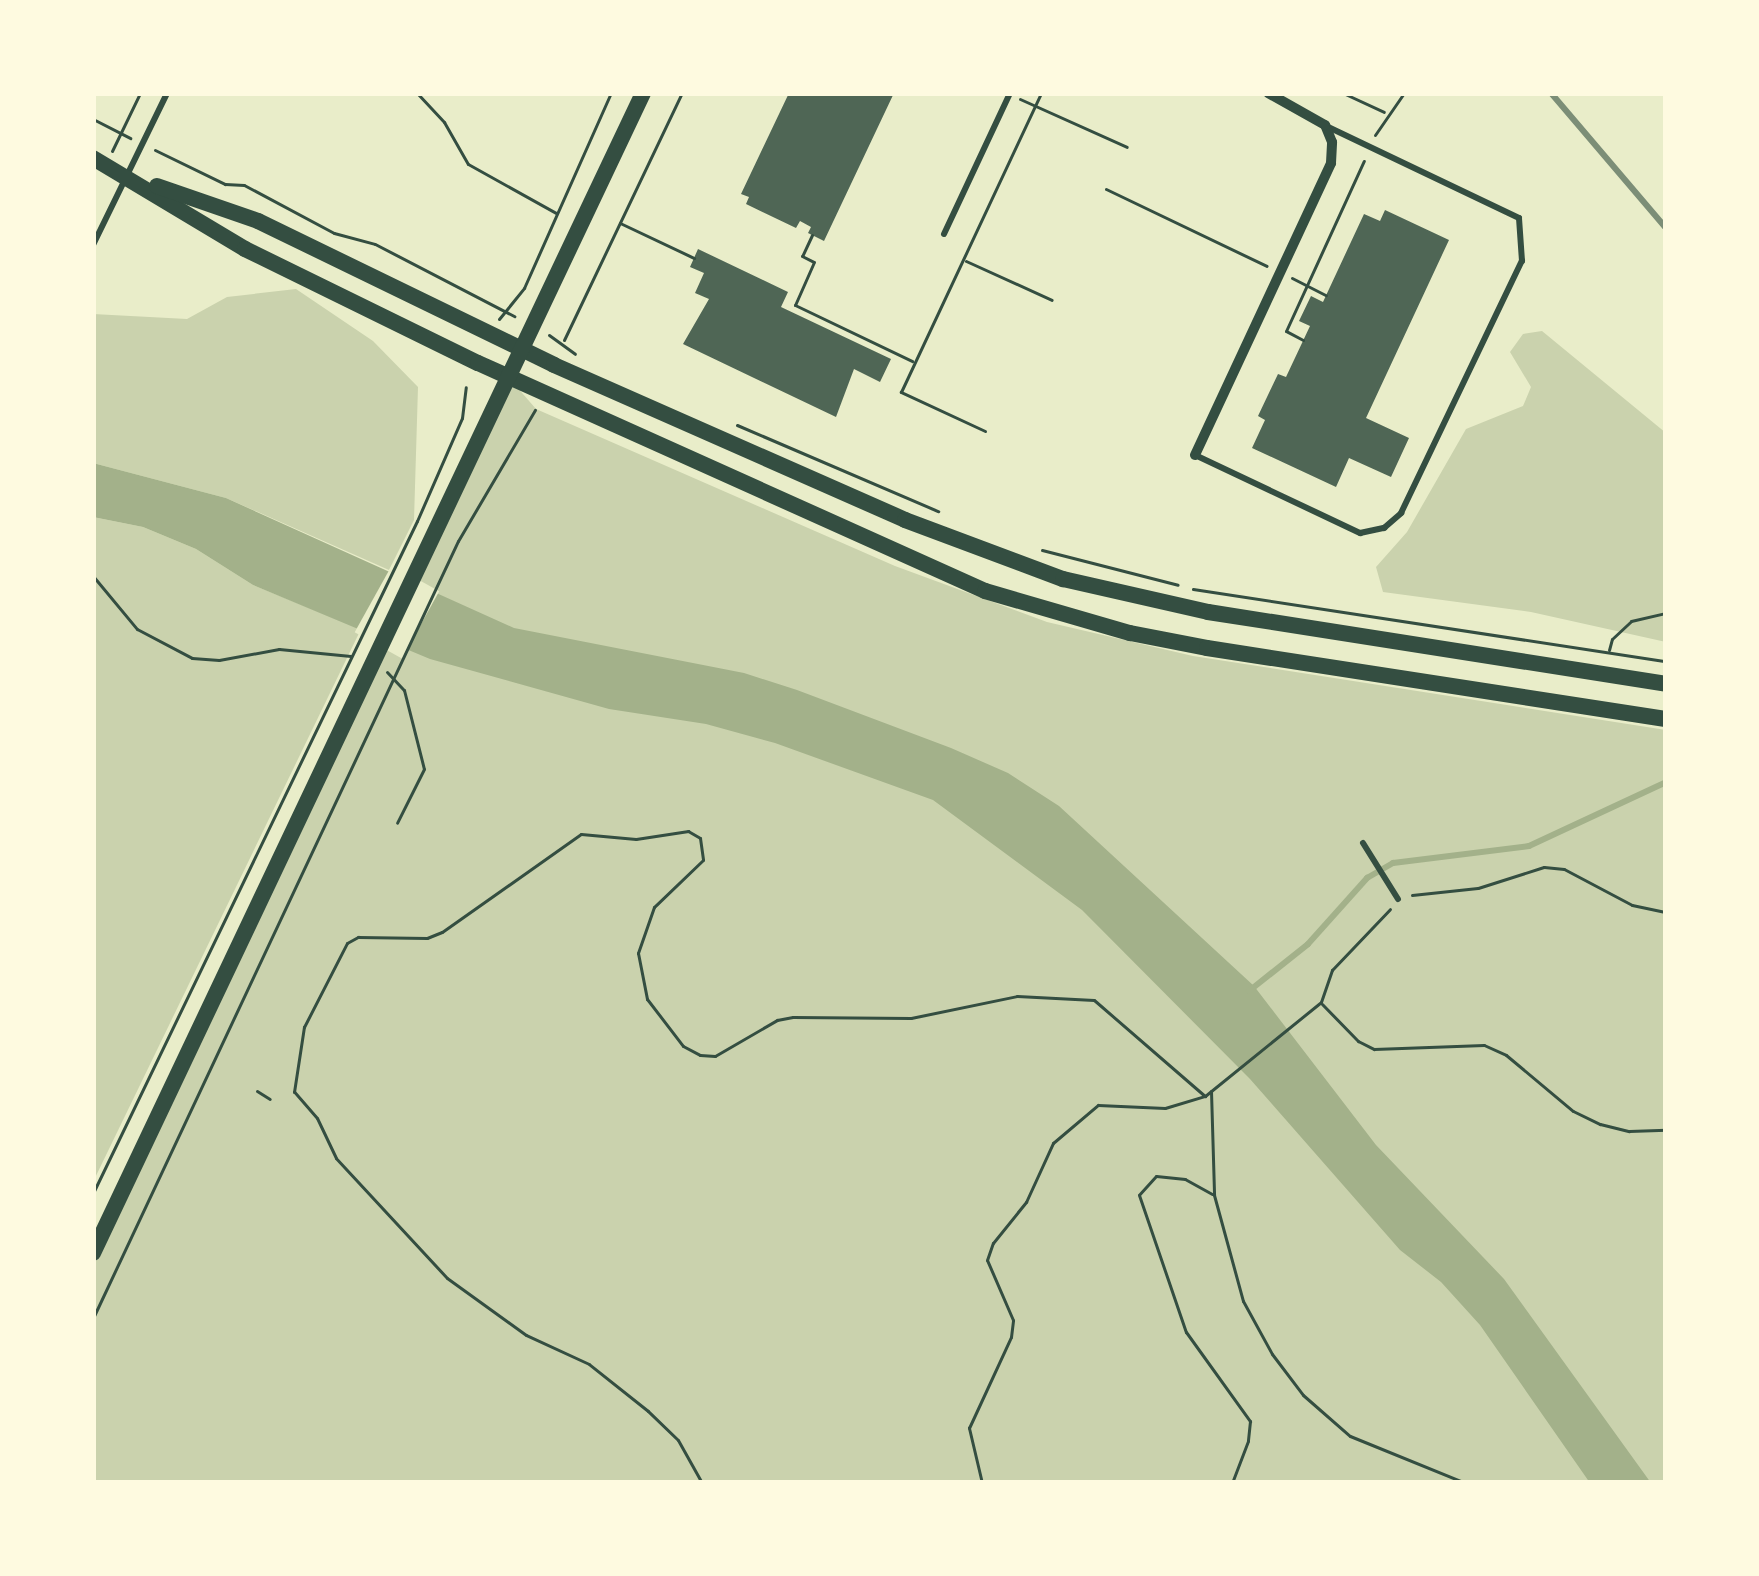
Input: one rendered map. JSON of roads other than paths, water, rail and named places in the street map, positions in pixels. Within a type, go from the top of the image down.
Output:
[{"type":"main road","points":[[93,1252],[643,93]]},
{"type":"main road","points":[[99,161],[245,249],[510,379],[904,557],[1058,613],[1208,648],[1666,719]]},
{"type":"main road","points":[[128,176],[258,221],[524,350],[905,520],[1063,579],[1208,612],[1666,684]]},
{"type":"street","points":[[1195,455],[1331,163],[1332,142],[1324,125],[1268,93]]},
{"type":"lane","points":[[93,245],[166,93]]},
{"type":"lane","points":[[944,234],[1010,94]]},
{"type":"lane","points":[[1195,455],[1360,533],[1384,528],[1401,513],[1522,261],[1519,218],[1324,125]]},
{"type":"lane","points":[[1363,843],[1398,899]]},
{"type":"waterway","points":[[1249,991],[1308,944],[1367,878],[1393,863],[1529,846],[1666,782]]},
{"type":"railway","points":[[1551,93],[1666,228]]}]
